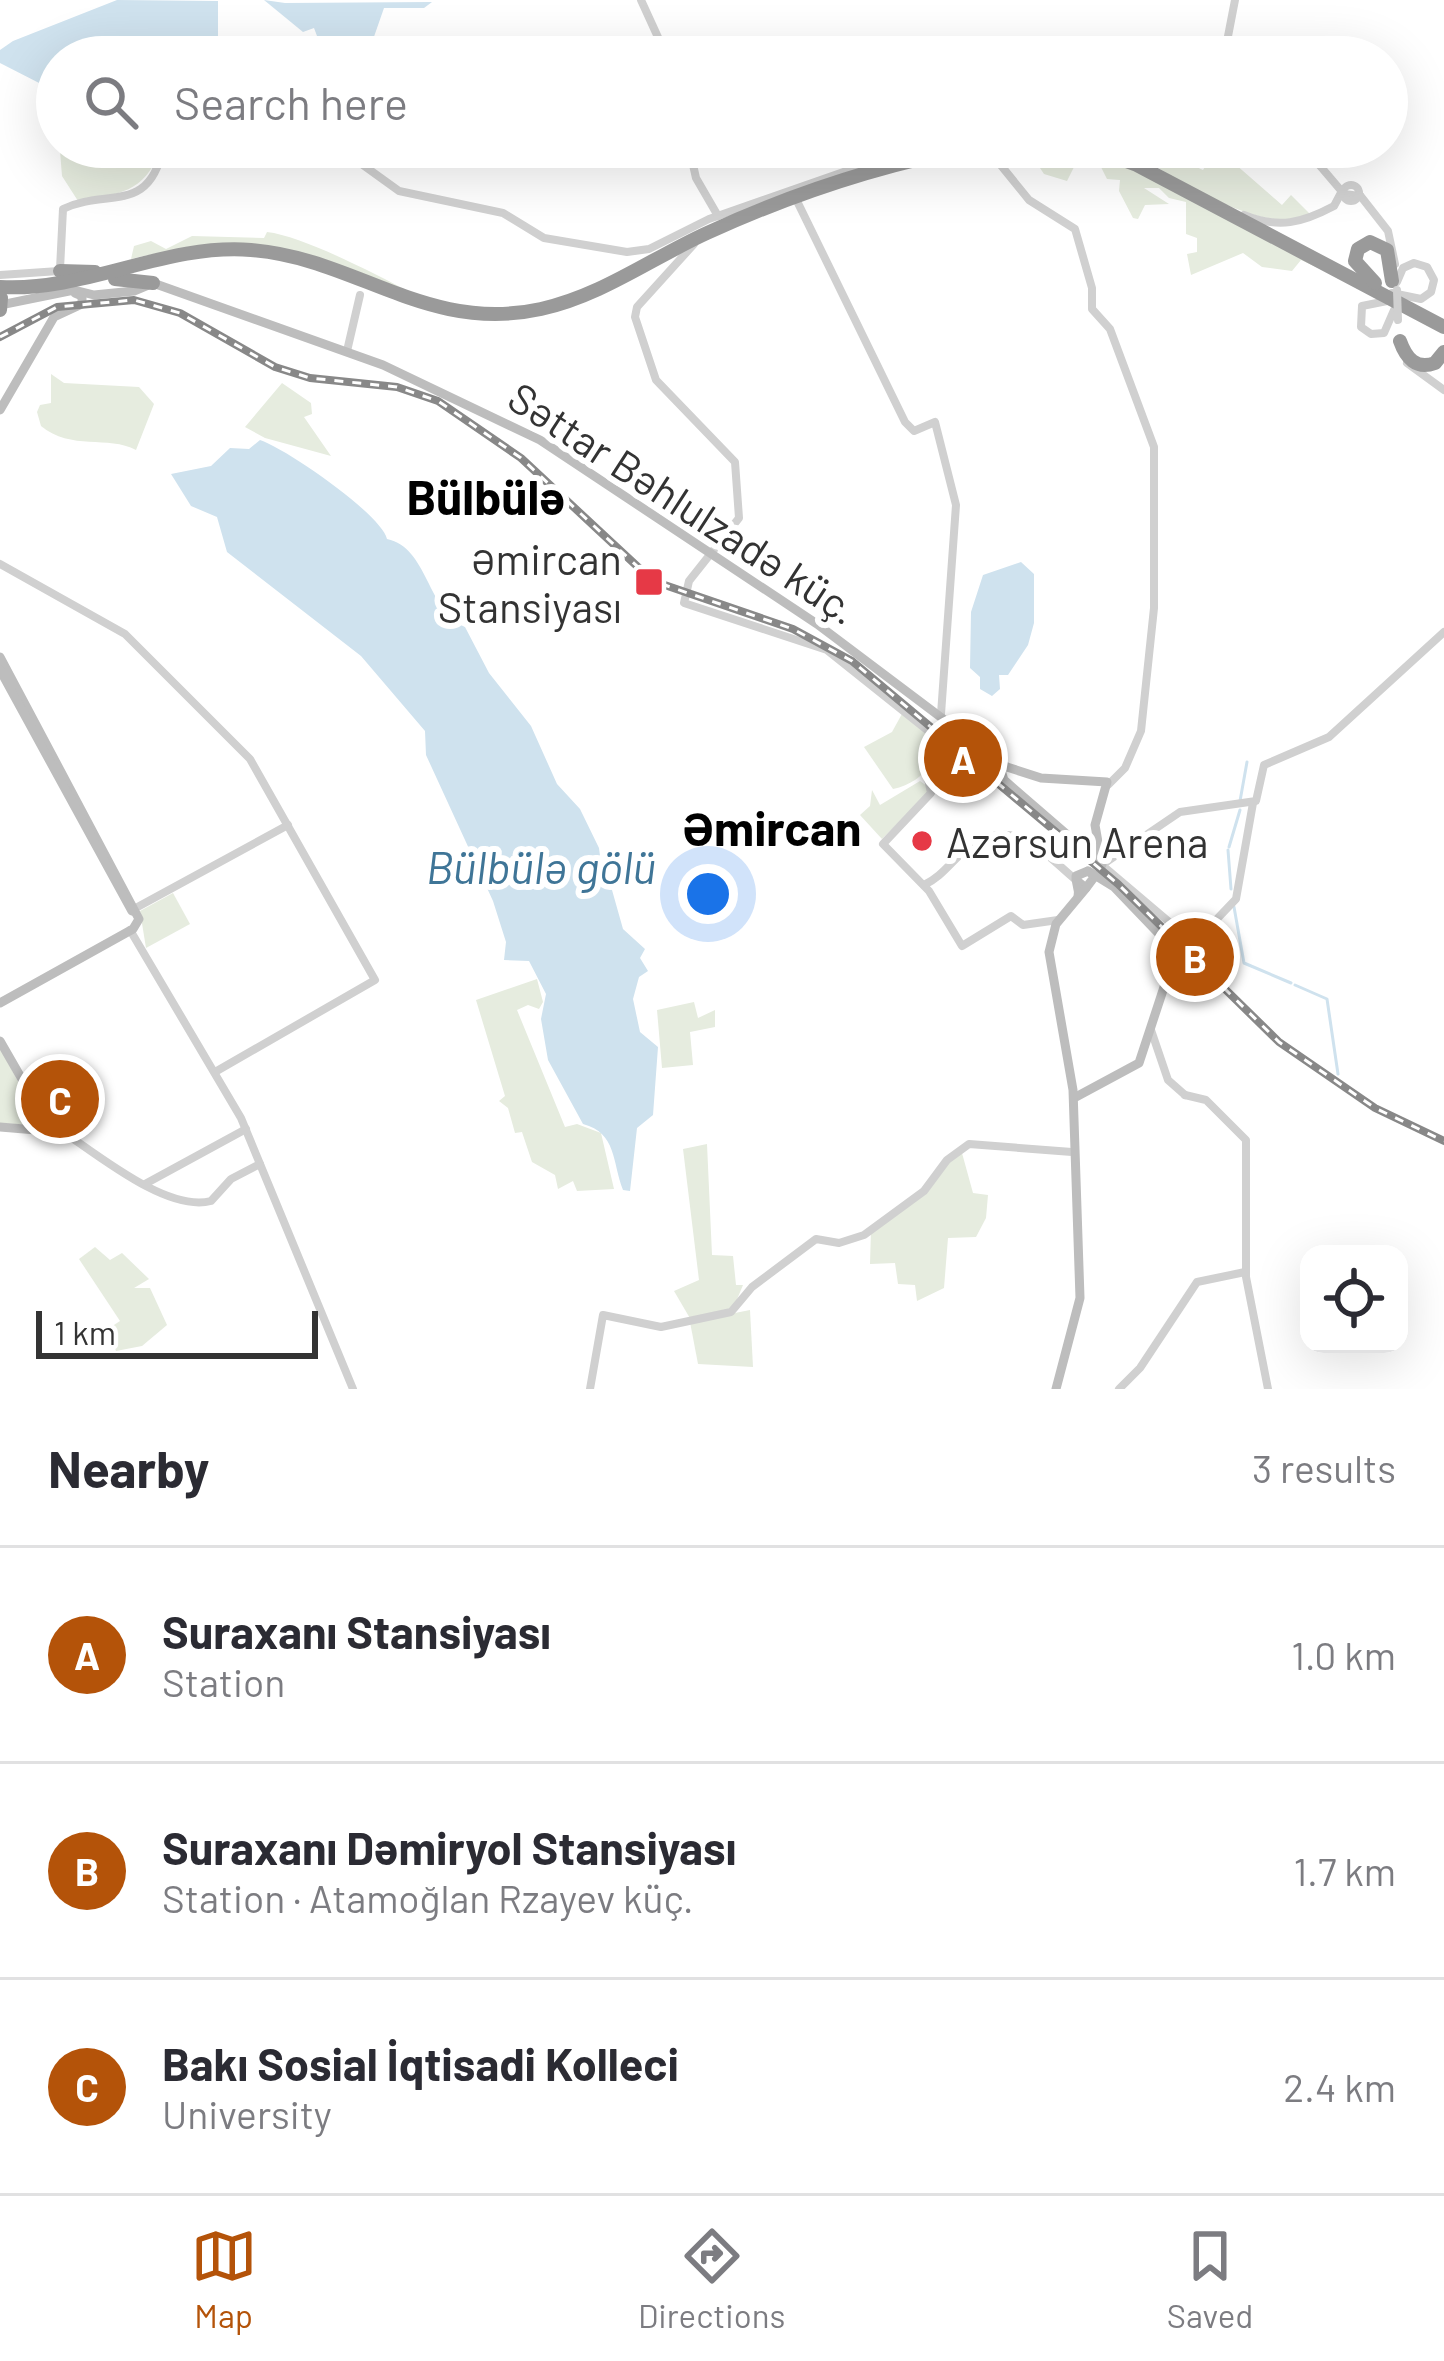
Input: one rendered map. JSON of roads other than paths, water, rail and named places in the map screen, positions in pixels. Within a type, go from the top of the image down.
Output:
[{"type":"highway","points":[[65,288],[117,267],[203,246],[257,245],[302,254],[431,302],[485,309],[526,306],[581,290],[701,230],[864,168]]},
{"type":"highway","points":[[340,274],[355,282],[360,295],[368,289],[459,313],[526,311],[584,295],[668,253],[715,223],[880,168]]},
{"type":"highway","points":[[1143,168],[1444,324]]},
{"type":"highway","points":[[1149,168],[1390,288],[1444,324]]},
{"type":"highway","points":[[668,253],[694,244],[715,223]]},
{"type":"highway","points":[[65,288],[223,249],[278,254],[384,292]]},
{"type":"highway","points":[[65,288],[117,267]]},
{"type":"highway","points":[[0,281],[65,288],[119,278],[155,283]]},
{"type":"highway","points":[[1415,312],[1444,338]]},
{"type":"highway","points":[[1400,341],[1407,356],[1421,366],[1435,363],[1444,352]]},
{"type":"main road","name":"Səttar Bəhlulzadə küç.","points":[[155,283],[347,351],[538,439],[941,714],[1004,770]]},
{"type":"main road","points":[[1,306],[65,288]]},
{"type":"main road","points":[[1,306],[4,291],[65,288]]},
{"type":"main road","points":[[0,410],[65,288]]},
{"type":"main road","points":[[0,420],[55,323],[65,288]]},
{"type":"main road","points":[[1,306],[56,294]]},
{"type":"main road","points":[[0,657],[134,923]]},
{"type":"main road","points":[[0,670],[134,923]]},
{"type":"main road","points":[[1004,770],[1108,784],[1095,825],[1092,875],[1058,920],[1049,960],[1074,1097],[1080,1307],[1056,1389]]},
{"type":"main road","points":[[1004,770],[1092,875],[1182,958],[1167,978],[1138,1065],[1074,1097]]},
{"type":"main road","points":[[0,1001],[134,923]]},
{"type":"main road","points":[[0,1041],[45,1126],[0,1127]]},
{"type":"street","points":[[641,0],[657,36]]},
{"type":"street","points":[[1228,36],[1235,0]]},
{"type":"street","points":[[65,288],[63,209],[134,194],[157,168]]},
{"type":"street","points":[[367,168],[399,191],[503,213],[536,236],[605,249],[650,249],[860,168]]},
{"type":"street","points":[[694,168],[715,223]]},
{"type":"street","points":[[1003,168],[1029,200],[1075,229],[1092,288],[1092,309],[1110,329],[1153,442],[1154,596],[1140,737],[1125,768],[1108,784]]},
{"type":"street","points":[[1323,168],[1385,232],[1390,288],[1405,360],[1444,388]]},
{"type":"street","points":[[1331,176],[1351,185],[1390,236],[1390,288]]},
{"type":"street","points":[[1234,211],[1268,223],[1292,224],[1334,206],[1351,185]]},
{"type":"street","points":[[1345,195],[1361,197]]},
{"type":"street","points":[[796,199],[905,422],[914,431],[935,422],[956,504],[941,714]]},
{"type":"street","points":[[694,244],[634,317],[656,380],[735,460],[740,513],[714,555],[689,581],[685,604],[832,652],[936,736],[938,758],[927,774],[932,792],[884,844],[924,884],[962,946],[1010,917],[1023,925],[1058,920]]},
{"type":"street","points":[[1408,265],[1422,265],[1432,274],[1433,287],[1423,298],[1390,288],[1408,265]]},
{"type":"street","points":[[347,351],[360,295]]},
{"type":"street","points":[[1396,315],[1380,334],[1368,333],[1359,323],[1360,309],[1373,300],[1415,312]]},
{"type":"street","points":[[1396,315],[1400,341],[1412,364],[1444,388]]},
{"type":"street","points":[[0,564],[127,635],[251,760],[375,980],[214,1072]]},
{"type":"street","points":[[924,884],[972,845],[1018,836],[1033,839],[1064,871],[1092,875],[1194,943],[1237,898],[1247,817],[1264,765],[1330,737],[1444,632]]},
{"type":"street","points":[[1092,875],[1180,812],[1254,802]]},
{"type":"street","points":[[1232,808],[1247,817]]},
{"type":"street","points":[[288,825],[134,923],[246,1129],[353,1389]]},
{"type":"street","points":[[1151,1030],[1168,1080],[1246,1142],[1246,1272],[1268,1389]]},
{"type":"street","points":[[45,1126],[146,1184],[204,1204],[234,1176],[260,1164]]},
{"type":"street","points":[[146,1184],[246,1129]]},
{"type":"street","points":[[590,1389],[602,1316],[661,1327],[734,1311],[752,1287],[820,1238],[841,1243],[862,1235],[924,1191],[947,1160],[969,1144],[1072,1152]]},
{"type":"street","points":[[1119,1389],[1140,1368],[1197,1282],[1246,1272]]},
{"type":"water","points":[[117,0],[218,1],[218,36],[36,36],[36,81],[0,63],[0,50]]},
{"type":"water","points":[[264,0],[432,2],[424,8],[384,8],[374,36],[317,36],[314,28],[303,32]]},
{"type":"water","name":"Bülbülə gölü","points":[[260,440],[332,484],[369,515],[387,539],[411,554],[443,608],[465,627],[489,673],[531,726],[557,784],[580,809],[599,848],[603,879],[612,890],[623,929],[645,949],[640,958],[648,971],[639,977],[633,999],[640,1032],[658,1047],[653,1115],[637,1128],[630,1191],[623,1190],[608,1141],[583,1124],[548,1060],[541,1019],[546,994],[529,961],[504,960],[506,942],[493,901],[426,755],[425,731],[361,656],[227,552],[217,517],[191,506],[171,474],[211,466],[230,448],[249,449]]},
{"type":"water","points":[[1021,562],[1034,574],[1034,623],[1028,645],[1008,675],[999,675],[1000,689],[992,696],[980,689],[980,677],[970,668],[971,612],[983,575]]},
{"type":"waterway","points":[[1240,801],[1247,762]]},
{"type":"waterway","points":[[1229,847],[1240,810]]},
{"type":"waterway","points":[[1228,850],[1231,889]]},
{"type":"waterway","points":[[1234,907],[1244,963],[1291,983]]},
{"type":"waterway","points":[[1295,985],[1327,999],[1338,1074]]},
{"type":"railway","points":[[0,337],[57,307],[134,300],[180,313],[275,367],[310,378],[397,387],[438,401],[521,458],[653,581],[793,629],[852,661],[1118,884],[1279,1042],[1375,1108],[1444,1141]]},
{"type":"place","name":"Əmircan Stansiyası","points":[[649,582]]},
{"type":"place","name":"Suraxanı Stansiyası","points":[[963,758]]},
{"type":"place","name":"Azərsun Arena","points":[[922,841]]},
{"type":"place","name":"Suraxanı Dəmiryol Stansiyası","points":[[1195,957]]},
{"type":"place","name":"Bakı Sosial İqtisadi Kolleci","points":[[60,1099]]},
{"type":"district","name":"Bülbülə","points":[[486,496]]},
{"type":"district","name":"Əmircan","points":[[772,827]]}]
